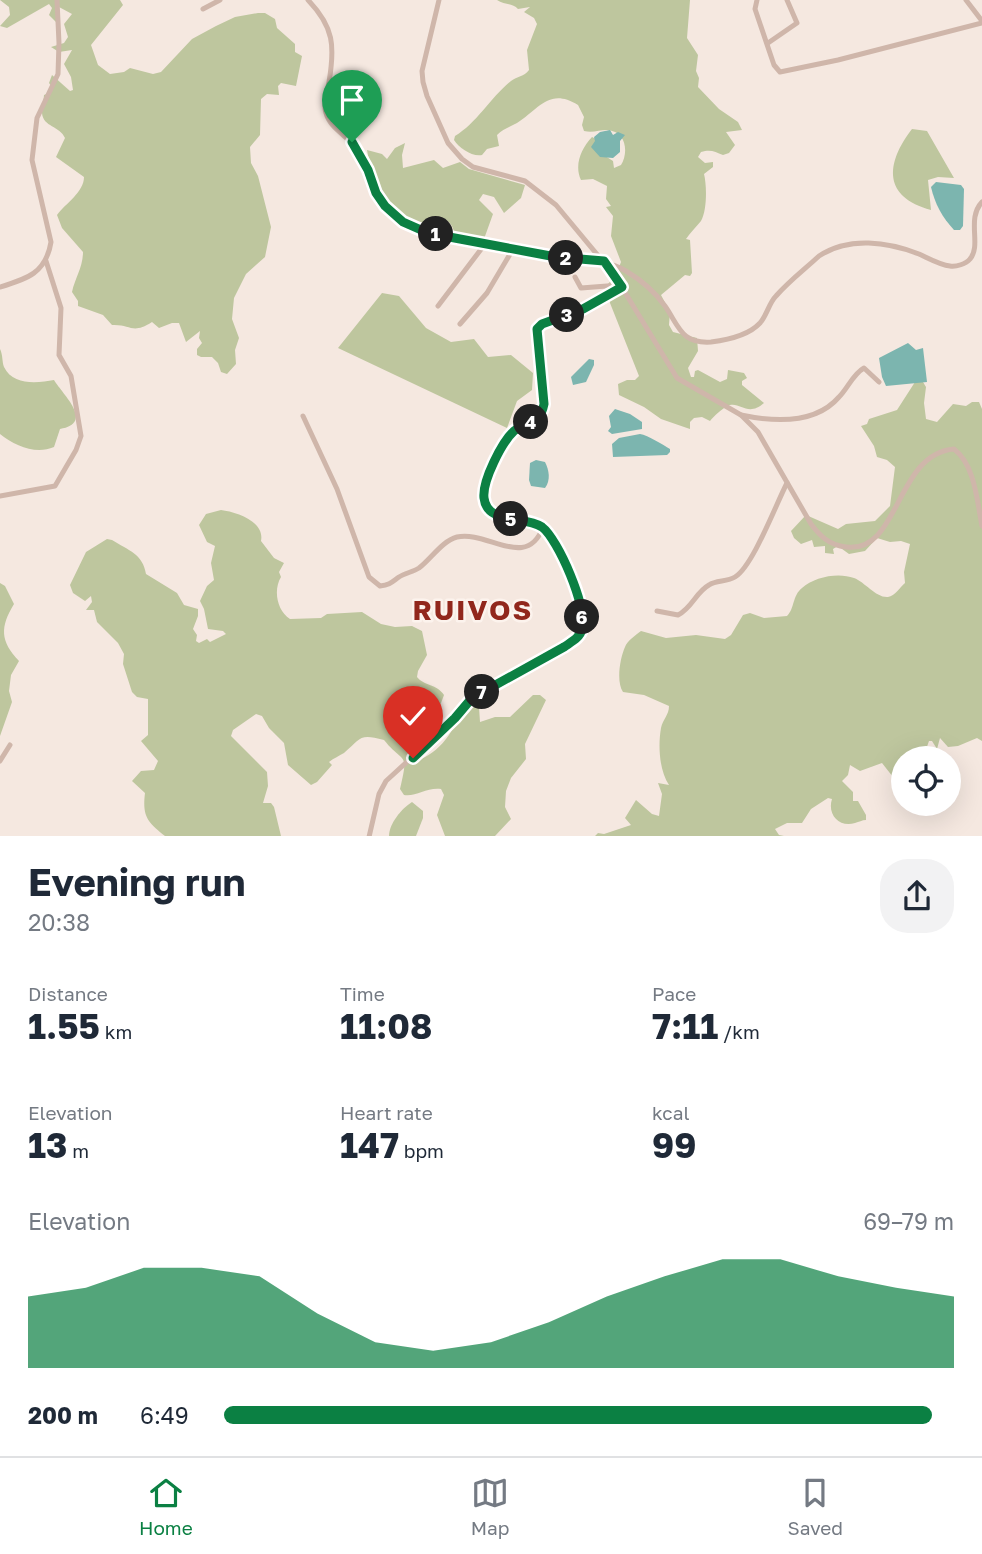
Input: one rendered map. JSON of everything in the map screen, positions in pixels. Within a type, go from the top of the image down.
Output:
[{"type":"street","points":[[0,496],[55,486],[81,436],[71,376],[59,355],[61,307],[46,261],[51,242],[32,160],[37,118],[58,74],[57,0]]},
{"type":"street","points":[[203,9],[220,0]]},
{"type":"street","points":[[308,0],[322,15],[331,33],[334,49],[324,104],[327,117],[360,153],[376,193],[385,206],[403,222],[428,233],[556,257],[604,261],[642,282],[666,308],[682,335],[692,339],[708,342],[728,339],[751,330],[761,322],[775,296],[826,251],[849,244],[878,243],[900,247],[950,266],[963,264],[971,259],[975,251],[974,215],[982,202]]},
{"type":"street","points":[[439,0],[422,71],[423,82],[448,143],[473,167],[525,181],[556,205],[604,261],[677,378],[741,415],[758,432],[810,524],[821,537],[834,545],[849,548],[867,545],[881,532],[908,482],[925,460],[940,450],[954,449],[961,454],[971,472],[982,526]]},
{"type":"street","points":[[757,0],[755,9],[777,70],[786,72],[982,22],[966,0]]},
{"type":"street","points":[[768,43],[797,23],[787,0]]},
{"type":"street","points":[[438,306],[485,244]]},
{"type":"street","points":[[460,324],[487,293],[513,249]]},
{"type":"street","points":[[0,287],[26,279],[46,261]]},
{"type":"street","points":[[575,277],[581,288],[621,286]]},
{"type":"street","points":[[369,836],[379,794],[386,781],[455,718],[472,698],[564,647],[577,637],[582,628],[582,611],[572,576],[543,527],[492,512],[485,505],[483,495],[486,480],[509,437],[516,429],[542,414],[544,404],[537,329],[542,324],[583,309],[621,286]]},
{"type":"street","points":[[741,415],[765,419],[803,418],[814,415],[839,398],[864,368],[879,382]]},
{"type":"street","points":[[303,416],[337,489],[369,577],[380,586],[393,583],[400,576],[419,568],[456,537],[526,547],[533,545],[543,527]]},
{"type":"street","points":[[657,611],[674,615],[683,612],[710,584],[730,579],[742,570],[751,558],[787,482]]},
{"type":"street","points":[[0,761],[10,744]]},
{"type":"green space","points":[[0,0],[120,0],[123,5],[91,45],[98,65],[110,74],[124,72],[130,68],[153,74],[161,72],[192,39],[235,17],[258,13],[265,13],[275,19],[277,28],[295,44],[295,52],[302,56],[296,86],[281,83],[278,86],[279,95],[267,94],[261,99],[260,135],[250,147],[251,163],[258,176],[271,227],[265,257],[246,274],[234,298],[232,319],[239,338],[235,350],[236,364],[227,374],[221,372],[212,357],[197,355],[197,349],[202,343],[199,338],[200,331],[186,342],[179,323],[159,328],[152,322],[140,328],[112,325],[103,315],[78,306],[72,292],[83,252],[62,228],[57,215],[81,188],[84,177],[56,157],[65,138],[45,121],[42,111],[44,95],[49,93],[52,87],[49,83],[52,75],[70,91],[73,90],[71,77],[64,64],[72,50],[59,52],[51,47],[64,43],[68,37],[64,24],[72,14],[59,7],[56,22],[49,15],[52,8],[49,4],[7,28],[0,26],[10,15],[9,7]]},
{"type":"green space","points":[[497,0],[690,0],[687,38],[698,55],[698,87],[719,109],[738,122],[742,130],[726,132],[735,145],[729,153],[723,155],[704,151],[698,157],[705,163],[713,162],[713,167],[704,174],[706,198],[703,217],[686,239],[690,240],[692,273],[690,276],[685,275],[661,295],[670,312],[669,325],[673,332],[697,338],[698,351],[688,368],[691,377],[694,377],[695,371],[698,370],[720,382],[727,379],[728,370],[744,373],[747,378],[742,381],[742,385],[764,403],[758,407],[748,409],[736,405],[727,406],[710,421],[702,417],[694,418],[690,422],[690,429],[661,419],[619,395],[618,384],[635,380],[639,376],[610,303],[608,284],[616,275],[621,262],[611,236],[613,216],[606,207],[611,206],[606,199],[607,186],[593,179],[581,180],[578,169],[582,152],[592,137],[598,140],[602,154],[613,161],[614,168],[621,165],[625,148],[618,134],[607,130],[584,131],[584,117],[578,105],[559,98],[545,102],[502,131],[497,135],[499,146],[487,149],[482,155],[466,151],[454,140],[503,88],[529,70],[527,50],[537,24],[534,18],[524,12],[530,7],[518,9]]},
{"type":"green space","points":[[912,129],[927,131],[954,178],[938,177],[928,180],[931,210],[904,197],[893,178],[897,155]]},
{"type":"green space","points":[[405,143],[403,168],[434,160],[443,168],[460,162],[469,169],[525,185],[521,198],[504,213],[494,197],[483,194],[479,200],[493,214],[484,239],[455,235],[450,223],[441,218],[432,217],[428,224],[430,231],[418,226],[401,215],[388,201],[367,153],[367,150],[382,154],[387,159],[395,148]]},
{"type":"green space","points":[[382,293],[399,296],[426,328],[451,342],[474,339],[488,357],[511,355],[533,373],[532,390],[517,401],[507,428],[338,348]]},
{"type":"green space","points":[[0,349],[4,367],[13,377],[26,382],[54,380],[74,408],[75,421],[60,429],[54,447],[33,450],[0,434]]},
{"type":"green space","points":[[915,382],[923,382],[926,387],[926,419],[937,422],[953,404],[966,406],[979,402],[982,409],[982,741],[977,738],[958,746],[947,746],[940,738],[938,746],[929,741],[927,746],[891,746],[891,774],[882,763],[860,771],[850,765],[848,775],[842,781],[853,792],[853,801],[858,801],[866,815],[866,820],[855,823],[839,822],[831,810],[832,799],[828,798],[811,809],[802,823],[787,823],[775,829],[779,835],[784,836],[595,836],[631,825],[625,818],[636,800],[652,814],[659,816],[662,794],[658,783],[669,785],[661,765],[660,750],[661,728],[669,706],[644,695],[623,692],[621,688],[619,676],[622,657],[626,645],[634,636],[641,631],[666,638],[696,635],[725,639],[731,635],[743,615],[750,613],[764,618],[787,616],[799,591],[807,584],[826,577],[841,575],[854,578],[884,597],[891,596],[905,583],[904,572],[910,544],[877,538],[865,551],[849,554],[838,546],[833,549],[834,554],[825,553],[825,546],[814,547],[812,540],[801,544],[791,531],[806,515],[838,529],[846,524],[875,521],[890,506],[895,467],[887,460],[877,457],[874,446],[861,426],[867,424],[869,419],[897,410]]},
{"type":"green space","points":[[221,510],[241,515],[254,523],[259,528],[261,541],[274,558],[284,563],[279,572],[281,577],[277,594],[279,606],[290,619],[362,612],[381,624],[412,626],[422,631],[427,655],[417,677],[444,695],[429,720],[432,730],[430,735],[412,757],[417,760],[432,753],[446,740],[460,707],[473,702],[479,707],[480,722],[495,717],[510,717],[533,695],[540,695],[546,700],[525,744],[526,759],[511,778],[506,791],[505,807],[511,819],[495,836],[445,836],[437,815],[444,795],[441,789],[404,795],[400,789],[403,759],[384,740],[364,737],[329,762],[332,765],[311,785],[288,765],[284,743],[269,728],[262,716],[256,714],[233,730],[231,736],[267,772],[268,786],[263,803],[271,803],[274,807],[281,836],[165,836],[150,823],[144,808],[145,793],[132,781],[141,771],[154,770],[158,761],[141,741],[148,735],[148,699],[137,697],[132,692],[123,664],[124,654],[118,643],[97,622],[94,610],[86,610],[92,602],[91,596],[85,601],[73,593],[70,585],[86,552],[107,539],[112,540],[138,557],[146,574],[177,593],[184,605],[198,609],[193,629],[197,635],[196,641],[199,643],[207,639],[210,642],[226,634],[208,629],[200,601],[207,586],[214,580],[211,563],[215,546],[207,542],[199,525],[206,514]]},
{"type":"green space","points":[[0,583],[5,586],[14,604],[4,627],[5,640],[19,661],[11,675],[9,691],[12,702],[0,736]]},
{"type":"green space","points":[[412,802],[423,811],[416,836],[389,836],[396,817]]},
{"type":"water","points":[[610,130],[613,135],[618,132],[625,135],[620,141],[620,152],[613,158],[600,157],[591,147],[595,141],[594,137],[600,132]]},
{"type":"water","points":[[936,182],[961,185],[964,189],[963,226],[960,230],[954,230],[940,210],[931,187]]},
{"type":"water","points":[[908,343],[916,350],[923,348],[927,382],[886,386],[879,358]]},
{"type":"water","points":[[589,359],[594,360],[594,365],[586,382],[573,385],[571,377]]},
{"type":"water","points":[[615,409],[642,422],[642,429],[612,434],[608,431],[611,427],[609,416]]},
{"type":"water","points":[[640,434],[670,449],[670,452],[667,455],[613,457],[612,444],[619,438]]},
{"type":"water","points":[[536,460],[545,462],[548,468],[549,478],[545,488],[531,486],[529,480],[530,463]]},
{"type":"district","name":"RUIVOS","points":[[473,609]]},
{"type":"route","points":[[352,142],[360,153],[376,193],[385,206],[403,222],[428,233],[556,257],[604,261],[622,287],[583,309],[539,326],[537,346],[544,404],[542,414],[516,429],[509,437],[486,480],[483,495],[485,505],[492,512],[543,527],[572,576],[582,611],[582,628],[577,637],[564,647],[468,701],[455,718],[413,758]]}]
